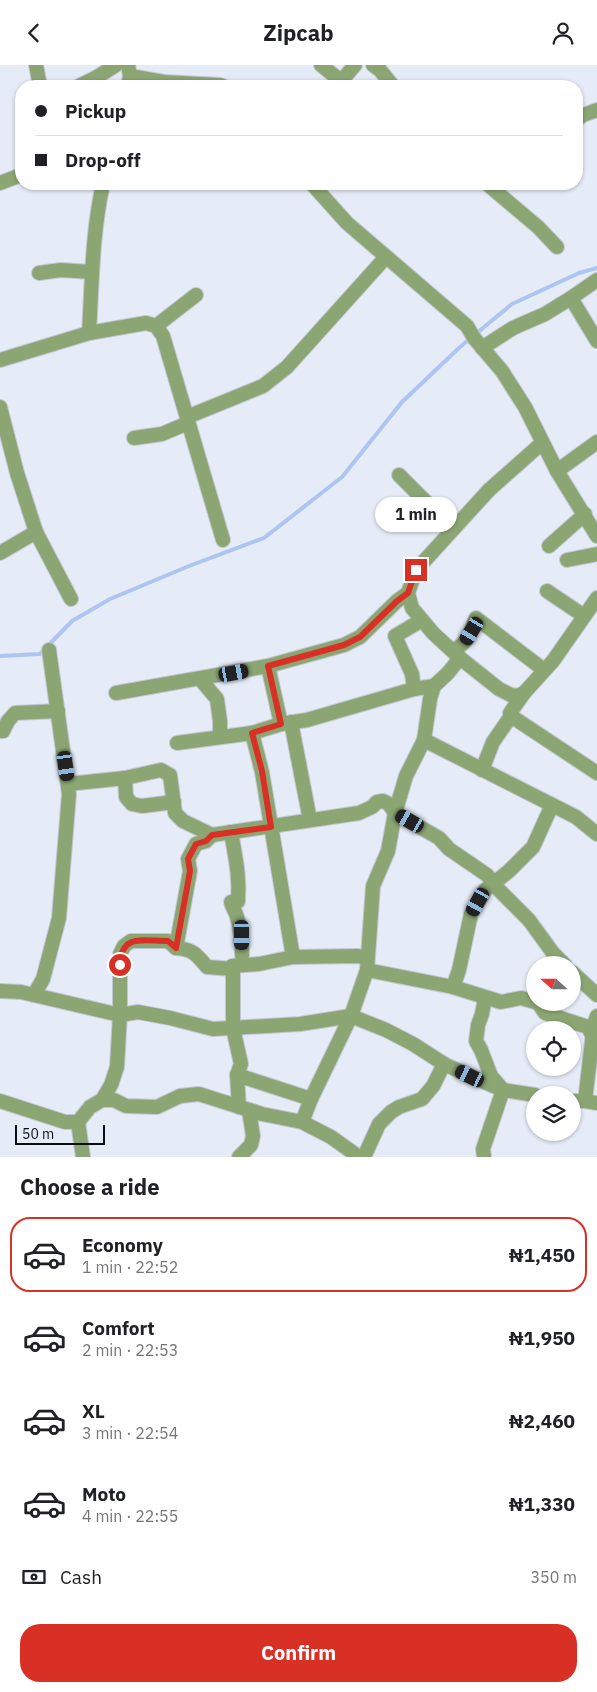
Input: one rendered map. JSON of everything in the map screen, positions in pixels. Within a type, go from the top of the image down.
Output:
[{"type":"street","points":[[36,65],[39,80]]},
{"type":"street","points":[[92,80],[116,65]]},
{"type":"street","points":[[321,65],[335,80]]},
{"type":"street","points":[[342,80],[355,65]]},
{"type":"street","points":[[373,65],[388,80]]},
{"type":"street","points":[[129,76],[152,80]]},
{"type":"street","points":[[583,115],[597,111]]},
{"type":"street","points":[[0,183],[15,177]]},
{"type":"street","points":[[89,333],[94,237],[103,190]]},
{"type":"street","points":[[317,190],[347,223],[467,326],[516,392],[557,471],[597,536]]},
{"type":"street","points":[[494,190],[538,227],[557,247]]},
{"type":"street","points":[[134,438],[162,435],[188,420],[264,386],[287,367],[386,257]]},
{"type":"street","points":[[39,273],[61,270],[91,272]]},
{"type":"street","points":[[478,343],[545,314],[597,281]]},
{"type":"street","points":[[156,326],[196,295]]},
{"type":"street","points":[[571,299],[597,341]]},
{"type":"street","points":[[0,360],[89,333],[146,323],[156,326],[163,336],[223,540]]},
{"type":"street","points":[[0,407],[17,473],[36,532],[71,599]]},
{"type":"street","points":[[557,471],[597,442]]},
{"type":"street","points":[[524,693],[510,695],[499,689],[456,654],[433,633],[412,608],[408,593],[416,570],[489,490],[542,443]]},
{"type":"street","points":[[399,475],[453,529]]},
{"type":"street","points":[[548,546],[585,514]]},
{"type":"street","points":[[0,553],[36,532]]},
{"type":"street","points":[[567,560],[597,554]]},
{"type":"street","points":[[547,591],[584,616]]},
{"type":"street","points":[[116,693],[268,666],[344,645],[360,637],[397,601],[408,593]]},
{"type":"street","points":[[482,769],[493,742],[511,716],[510,713],[524,693],[553,661],[597,598]]},
{"type":"street","points":[[302,1122],[351,1016],[367,964],[373,886],[388,851],[395,813],[406,776],[424,740],[430,699],[434,686],[448,673],[456,654],[472,631],[476,618],[544,670]]},
{"type":"street","points":[[414,689],[412,675],[395,636],[422,620]]},
{"type":"street","points":[[34,995],[43,979],[59,918],[69,794],[49,650]]},
{"type":"street","points":[[268,666],[286,723],[310,819]]},
{"type":"street","points":[[200,679],[217,699],[220,737]]},
{"type":"street","points":[[177,743],[252,733],[286,723],[307,720],[414,689],[434,686]]},
{"type":"street","points":[[0,731],[3,731],[15,713],[58,711]]},
{"type":"street","points":[[511,716],[597,773]]},
{"type":"street","points":[[252,733],[262,771],[293,957]]},
{"type":"street","points":[[424,740],[576,817],[597,834]]},
{"type":"street","points":[[68,784],[125,778],[161,770],[170,775],[175,813],[183,821],[212,835],[359,813],[372,807],[377,801],[383,801],[389,804],[395,813],[438,838],[449,849],[487,875],[529,920],[556,956]]},
{"type":"street","points":[[125,778],[126,797],[132,804],[142,806],[174,802]]},
{"type":"street","points":[[453,987],[459,970],[471,915],[484,890],[494,884],[533,847],[552,805]]},
{"type":"street","points":[[248,830],[262,833],[274,844]]},
{"type":"street","points":[[231,832],[239,877],[238,901],[231,901],[231,904],[237,915],[242,935],[242,955]]},
{"type":"street","points":[[176,948],[190,871],[188,859],[196,844],[206,841],[212,835]]},
{"type":"street","points":[[83,1157],[78,1122],[90,1107],[102,1100],[112,1085],[117,1067],[120,1015],[120,954],[124,946],[132,941],[168,941],[176,948],[194,952],[207,967],[232,968],[293,957],[358,956],[367,964],[501,1002],[521,998],[526,999]]},
{"type":"street","points":[[242,955],[259,964]]},
{"type":"street","points":[[239,1157],[251,1145],[252,1136],[237,1075],[241,1064],[233,1028],[232,968],[233,961],[242,955]]},
{"type":"street","points":[[581,980],[597,995]]},
{"type":"street","points":[[0,997],[0,991],[21,992],[120,1015],[138,1012],[214,1029],[300,1024],[351,1016],[414,1044],[444,1064],[470,1076],[503,1090],[526,1094]]},
{"type":"street","points":[[486,998],[478,1025],[476,1041],[491,1076],[503,1090]]},
{"type":"street","points":[[543,1011],[588,1027],[595,1035]]},
{"type":"street","points":[[585,1101],[595,1035],[594,1024],[597,1016]]},
{"type":"street","points":[[364,1157],[379,1124],[399,1107],[422,1099],[434,1087],[444,1064]]},
{"type":"street","points":[[237,1075],[311,1099]]},
{"type":"street","points":[[484,1157],[483,1149],[503,1090]]},
{"type":"street","points":[[102,1100],[114,1100],[126,1106],[157,1107],[180,1096],[200,1094],[244,1108],[302,1122],[331,1137],[359,1157]]},
{"type":"street","points":[[0,1101],[65,1122],[78,1122]]},
{"type":"waterway","points":[[0,656],[40,654],[72,621],[110,599],[189,566],[264,538],[342,477],[402,402],[460,347],[512,304],[579,273],[597,268]]},
{"type":"route","points":[[120,965],[120,954],[124,946],[132,941],[168,941],[176,948],[190,871],[188,859],[196,844],[206,841],[212,835],[271,827],[262,771],[252,733],[281,724],[268,666],[344,645],[360,637],[397,601],[408,593],[416,570]]}]
